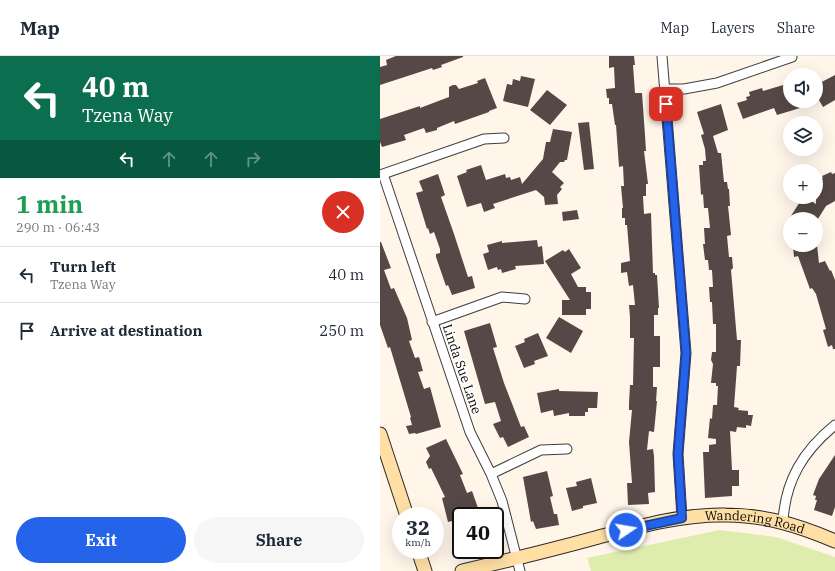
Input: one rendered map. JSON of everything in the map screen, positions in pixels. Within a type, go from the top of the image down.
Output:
[{"type":"street","points":[[662,56],[686,353],[678,454],[682,518]]},
{"type":"street","points":[[665,88],[684,89],[717,83],[792,57]]},
{"type":"street","points":[[382,174],[484,139],[504,138]]},
{"type":"street","name":"Linda Sue Lane","points":[[382,174],[470,432],[491,474],[502,501],[518,565]]},
{"type":"street","points":[[432,322],[502,297],[525,299]]},
{"type":"street","points":[[783,522],[784,508],[796,470],[805,454],[835,425]]},
{"type":"street","points":[[380,434],[404,507]]},
{"type":"street","points":[[491,474],[541,450],[567,449]]},
{"type":"street","name":"Wandering Road","points":[[462,571],[518,565],[626,530],[682,518],[726,515],[754,517],[783,522],[809,530],[835,541]]},
{"type":"street","points":[[421,559],[425,571]]},
{"type":"green space","points":[[720,530],[776,537],[835,557],[835,571],[591,571],[587,558]]},
{"type":"building","points":[[396,56],[463,57],[441,65],[442,67],[433,70],[432,68],[380,85],[380,67],[387,65],[386,60]]},
{"type":"building","points":[[609,56],[634,56],[635,65],[633,65],[635,93],[642,93],[646,151],[644,151],[648,184],[646,184],[646,196],[643,196],[644,214],[651,213],[653,273],[657,275],[659,308],[658,315],[654,315],[654,336],[660,336],[660,367],[653,367],[653,387],[657,387],[654,432],[649,431],[647,450],[653,449],[654,456],[655,492],[648,493],[649,504],[628,505],[627,483],[632,483],[629,442],[632,410],[629,410],[629,403],[630,385],[633,385],[634,338],[630,338],[629,305],[635,305],[633,285],[629,286],[627,272],[621,273],[621,263],[630,261],[627,225],[625,225],[625,218],[622,218],[623,208],[621,186],[624,186],[623,166],[619,167],[616,125],[612,104],[609,104],[606,89],[615,88],[614,67],[609,68]]},
{"type":"building","points":[[835,75],[835,100],[823,107],[823,81]]},
{"type":"building","points":[[521,76],[535,79],[528,107],[503,101],[507,84],[512,85],[513,79],[520,81]]},
{"type":"building","points":[[485,78],[497,108],[455,124],[454,121],[437,128],[437,130],[426,133],[424,128],[404,135],[406,140],[382,147],[380,142],[380,119],[420,106],[420,108],[449,97],[449,87],[453,85],[456,85],[459,89],[478,83],[477,81]]},
{"type":"building","points":[[783,85],[783,108],[800,108],[777,115],[774,108],[743,119],[737,103],[747,100],[746,97],[750,96],[749,92],[762,88],[763,91]]},
{"type":"building","points":[[547,90],[567,105],[550,125],[530,110]]},
{"type":"building","points":[[721,104],[728,130],[713,136],[718,153],[721,153],[724,182],[727,182],[729,189],[730,206],[728,206],[731,235],[727,236],[729,257],[732,257],[733,268],[731,270],[737,340],[741,340],[740,366],[737,366],[734,407],[739,408],[738,410],[748,411],[748,415],[753,415],[751,426],[746,425],[746,428],[737,427],[736,432],[730,431],[732,470],[739,470],[739,486],[732,486],[732,496],[705,498],[703,452],[709,452],[709,445],[716,444],[716,439],[708,438],[713,405],[717,405],[718,386],[716,386],[716,383],[711,383],[713,364],[711,360],[712,352],[716,352],[716,324],[713,324],[712,302],[710,302],[709,287],[713,287],[712,270],[709,270],[708,260],[705,260],[703,244],[705,244],[704,228],[710,228],[708,208],[704,208],[703,194],[701,195],[699,165],[703,165],[703,161],[706,161],[705,149],[701,135],[704,134],[697,112]]},
{"type":"building","points":[[589,122],[594,169],[584,170],[578,123]]},
{"type":"building","points":[[553,129],[572,132],[567,160],[560,162],[552,172],[564,183],[560,187],[562,189],[557,195],[558,204],[545,205],[544,197],[536,190],[493,204],[495,208],[484,212],[481,203],[467,207],[457,176],[467,172],[466,170],[481,165],[486,180],[505,174],[506,178],[510,177],[511,180],[520,177],[522,184],[543,159],[546,142],[550,142]]},
{"type":"building","points":[[831,172],[832,174],[835,173],[835,201],[826,206],[822,212],[793,212],[799,204],[823,204],[823,176]]},
{"type":"building","points":[[438,174],[445,195],[441,197],[468,277],[472,276],[475,288],[452,295],[448,285],[446,286],[436,257],[436,254],[440,253],[440,249],[434,232],[430,234],[428,228],[427,229],[416,193],[423,191],[419,181]]},
{"type":"building","points":[[577,210],[579,219],[563,221],[562,212]]},
{"type":"building","points":[[537,240],[538,247],[542,246],[544,264],[515,266],[516,269],[502,273],[501,269],[498,270],[497,267],[488,270],[483,254],[489,252],[487,245],[502,241],[502,243]]},
{"type":"building","points":[[380,242],[391,268],[384,270],[391,289],[394,288],[407,318],[412,340],[409,341],[415,358],[419,357],[423,371],[418,372],[424,389],[430,387],[441,427],[416,434],[409,434],[406,426],[412,425],[411,417],[390,347],[388,348],[380,325]]},
{"type":"building","points":[[569,249],[581,268],[571,274],[578,287],[586,287],[586,292],[591,292],[591,309],[586,309],[586,315],[562,315],[562,300],[570,300],[545,261],[563,250],[565,252]]},
{"type":"building","points":[[794,252],[818,252],[819,263],[825,261],[830,271],[831,270],[835,280],[835,349],[833,349],[832,345],[828,347],[823,330],[826,329],[816,294],[812,288],[810,289],[798,256],[794,257]]},
{"type":"building","points":[[559,317],[583,331],[571,353],[546,338]]},
{"type":"building","points":[[490,323],[497,347],[493,348],[504,383],[521,427],[524,426],[529,437],[508,447],[503,437],[500,438],[493,424],[501,421],[495,402],[485,404],[464,331]]},
{"type":"building","points":[[538,333],[548,356],[534,361],[535,364],[524,368],[515,346],[525,342],[524,339]]},
{"type":"building","points":[[559,389],[559,391],[598,392],[597,408],[588,408],[588,412],[585,412],[585,416],[569,416],[569,413],[554,416],[553,410],[541,413],[537,393]]},
{"type":"building","points":[[446,439],[463,474],[460,475],[467,493],[472,491],[478,507],[452,507],[452,521],[448,522],[442,498],[445,497],[431,468],[429,469],[426,462],[430,456],[426,448]]},
{"type":"building","points":[[835,455],[835,507],[832,516],[814,510],[817,500],[815,500],[816,496],[813,495],[819,479]]},
{"type":"building","points":[[547,471],[553,496],[550,497],[554,514],[557,514],[559,525],[536,529],[533,521],[531,522],[523,477]]},
{"type":"building","points":[[591,478],[597,503],[583,506],[583,508],[572,511],[566,488],[577,486],[576,482]]},
{"type":"route","points":[[626,530],[682,518],[678,454],[686,353],[666,104]]}]
